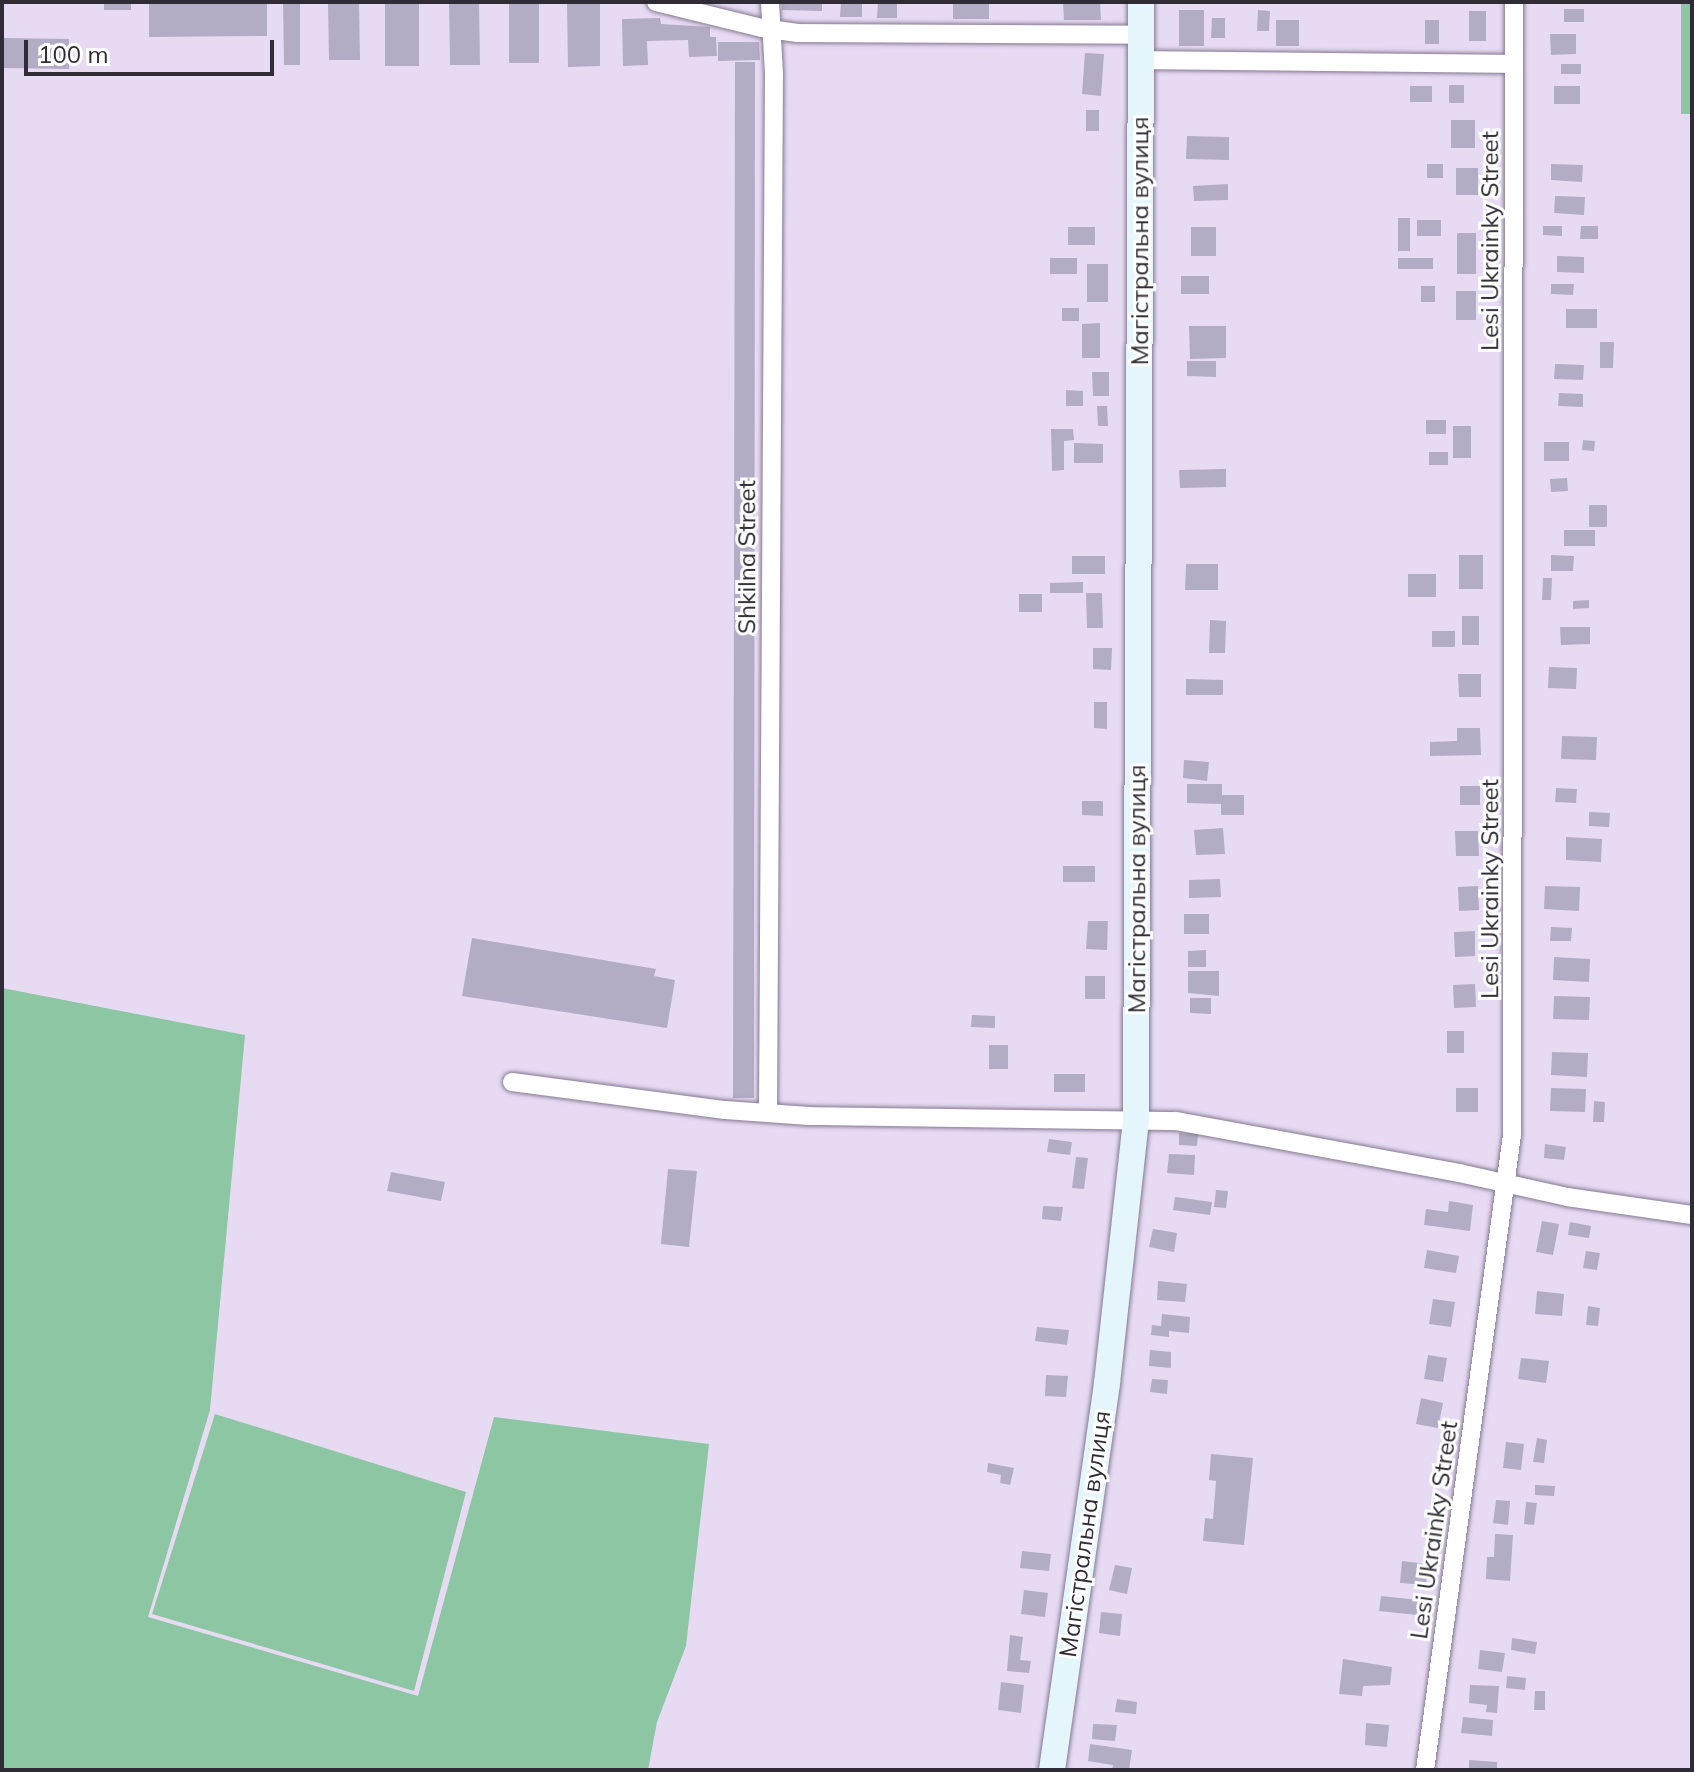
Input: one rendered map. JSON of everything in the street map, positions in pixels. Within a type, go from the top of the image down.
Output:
[{"type":"main road","name":"Магістральна вулиця","points":[[1052,1770],[1107,1383],[1136,1120],[1141,2]]},
{"type":"street","points":[[656,2],[773,30],[1514,64]]},
{"type":"street","name":"Shkilna Street","points":[[768,1112],[773,30],[770,2]]},
{"type":"street","name":"Lesi Ukrainky Street","points":[[1425,1770],[1507,1184],[1513,1072],[1514,2]]},
{"type":"street","points":[[512,1082],[768,1112],[848,1118],[1191,1123],[1567,1197],[1692,1215]]},
{"type":"green space","points":[[1681,2],[1692,2],[1692,114],[1681,114]]},
{"type":"green space","points":[[2,988],[245,1035],[210,1410],[148,1617],[418,1696],[494,1417],[709,1444],[686,1646],[657,1722],[648,1770],[2,1770]]},
{"type":"green space","points":[[215,1414],[466,1492],[414,1691],[152,1614]]},
{"type":"building","points":[[104,2],[131,2],[131,10],[104,10]]},
{"type":"building","points":[[149,2],[267,2],[267,36],[149,37]]},
{"type":"building","points":[[283,2],[300,2],[300,65],[284,65]]},
{"type":"building","points":[[328,2],[359,2],[360,60],[329,60]]},
{"type":"building","points":[[385,2],[419,2],[419,66],[385,66]]},
{"type":"building","points":[[449,2],[479,2],[480,65],[450,65]]},
{"type":"building","points":[[509,2],[539,2],[539,63],[509,63]]},
{"type":"building","points":[[567,2],[600,2],[600,66],[568,67]]},
{"type":"building","points":[[782,2],[822,2],[822,11],[782,10]]},
{"type":"building","points":[[841,2],[862,2],[862,17],[840,17]]},
{"type":"building","points":[[878,2],[897,2],[897,18],[877,18]]},
{"type":"building","points":[[953,2],[989,2],[989,19],[953,19]]},
{"type":"building","points":[[1063,2],[1100,2],[1101,20],[1064,20]]},
{"type":"building","points":[[1564,9],[1584,9],[1584,22],[1564,22]]},
{"type":"building","points":[[1179,10],[1204,10],[1204,46],[1179,46]]},
{"type":"building","points":[[1258,10],[1270,11],[1269,31],[1257,31]]},
{"type":"building","points":[[1469,11],[1486,11],[1486,41],[1469,41]]},
{"type":"building","points":[[660,18],[661,24],[710,27],[710,37],[716,37],[717,56],[689,57],[688,40],[647,41],[648,65],[623,66],[622,19]]},
{"type":"building","points":[[1212,18],[1225,18],[1225,38],[1211,38]]},
{"type":"building","points":[[1276,20],[1299,20],[1299,46],[1276,46]]},
{"type":"building","points":[[1425,20],[1439,20],[1439,44],[1425,44]]},
{"type":"building","points":[[1550,34],[1576,34],[1576,54],[1551,55]]},
{"type":"building","points":[[2,38],[69,39],[69,69],[2,68]]},
{"type":"building","points":[[718,42],[759,42],[760,60],[718,61]]},
{"type":"building","points":[[1085,53],[1104,54],[1101,96],[1082,94]]},
{"type":"building","points":[[735,62],[755,62],[754,1098],[733,1098]]},
{"type":"building","points":[[1561,64],[1581,64],[1581,74],[1561,74]]},
{"type":"building","points":[[1449,85],[1464,85],[1464,103],[1449,103]]},
{"type":"building","points":[[1410,86],[1432,86],[1432,102],[1410,102]]},
{"type":"building","points":[[1554,86],[1580,86],[1580,104],[1554,104]]},
{"type":"building","points":[[1086,110],[1099,110],[1099,131],[1086,131]]},
{"type":"building","points":[[1451,120],[1475,120],[1475,148],[1451,148]]},
{"type":"building","points":[[1187,136],[1229,137],[1229,160],[1186,159]]},
{"type":"building","points":[[1427,164],[1443,164],[1443,178],[1427,178]]},
{"type":"building","points":[[1551,164],[1583,165],[1582,182],[1551,180]]},
{"type":"building","points":[[1456,168],[1478,168],[1478,195],[1456,195]]},
{"type":"building","points":[[1228,184],[1228,200],[1194,201],[1193,186]]},
{"type":"building","points":[[1555,196],[1585,197],[1584,215],[1554,213]]},
{"type":"building","points":[[1398,218],[1410,218],[1410,251],[1398,251]]},
{"type":"building","points":[[1417,220],[1441,220],[1441,236],[1417,236]]},
{"type":"building","points":[[1543,226],[1562,226],[1562,236],[1543,235]]},
{"type":"building","points":[[1581,226],[1598,226],[1598,239],[1580,239]]},
{"type":"building","points":[[1068,227],[1095,227],[1095,245],[1068,245]]},
{"type":"building","points":[[1191,227],[1216,227],[1216,256],[1191,256]]},
{"type":"building","points":[[1457,233],[1476,233],[1476,274],[1457,274]]},
{"type":"building","points":[[1557,256],[1584,257],[1584,273],[1557,272]]},
{"type":"building","points":[[1050,258],[1077,258],[1077,274],[1050,274]]},
{"type":"building","points":[[1398,258],[1433,258],[1433,269],[1398,269]]},
{"type":"building","points":[[1087,264],[1108,264],[1108,302],[1087,302]]},
{"type":"building","points":[[1181,276],[1209,276],[1209,294],[1181,294]]},
{"type":"building","points":[[1551,284],[1574,284],[1573,295],[1551,294]]},
{"type":"building","points":[[1421,286],[1435,286],[1435,302],[1421,302]]},
{"type":"building","points":[[1456,291],[1476,291],[1476,320],[1456,320]]},
{"type":"building","points":[[1062,308],[1079,308],[1079,321],[1062,321]]},
{"type":"building","points":[[1566,309],[1597,309],[1597,328],[1566,328]]},
{"type":"building","points":[[1100,323],[1100,358],[1082,358],[1082,324]]},
{"type":"building","points":[[1189,326],[1226,326],[1226,358],[1190,359]]},
{"type":"building","points":[[1600,342],[1614,342],[1613,368],[1600,368]]},
{"type":"building","points":[[1187,361],[1216,361],[1216,377],[1187,376]]},
{"type":"building","points":[[1555,364],[1584,365],[1583,380],[1554,379]]},
{"type":"building","points":[[1092,372],[1109,372],[1109,396],[1093,396]]},
{"type":"building","points":[[1066,390],[1083,391],[1083,406],[1066,406]]},
{"type":"building","points":[[1559,393],[1583,394],[1583,407],[1558,406]]},
{"type":"building","points":[[1097,406],[1107,406],[1108,426],[1098,426]]},
{"type":"building","points":[[1426,420],[1446,420],[1446,434],[1426,434]]},
{"type":"building","points":[[1453,426],[1471,426],[1471,458],[1453,458]]},
{"type":"building","points":[[1051,429],[1073,429],[1074,440],[1064,441],[1064,470],[1052,471]]},
{"type":"building","points":[[1583,440],[1595,441],[1594,451],[1582,450]]},
{"type":"building","points":[[1544,442],[1569,442],[1569,461],[1544,461]]},
{"type":"building","points":[[1074,443],[1103,444],[1103,463],[1074,463]]},
{"type":"building","points":[[1429,452],[1448,452],[1448,465],[1429,465]]},
{"type":"building","points":[[1226,469],[1226,487],[1180,488],[1179,470]]},
{"type":"building","points":[[1567,478],[1568,491],[1551,492],[1550,479]]},
{"type":"building","points":[[1589,505],[1607,505],[1607,527],[1589,527]]},
{"type":"building","points":[[1564,530],[1595,530],[1595,546],[1564,546]]},
{"type":"building","points":[[1459,555],[1483,555],[1483,589],[1459,589]]},
{"type":"building","points":[[1551,555],[1574,556],[1573,571],[1551,571]]},
{"type":"building","points":[[1072,556],[1105,556],[1105,574],[1072,574]]},
{"type":"building","points":[[1186,564],[1218,564],[1218,590],[1185,590]]},
{"type":"building","points":[[1408,574],[1436,574],[1436,597],[1408,597]]},
{"type":"building","points":[[1543,578],[1552,578],[1551,600],[1542,600]]},
{"type":"building","points":[[1083,582],[1083,593],[1050,593],[1050,583]]},
{"type":"building","points":[[1086,593],[1102,593],[1103,628],[1087,628]]},
{"type":"building","points":[[1019,594],[1042,594],[1042,612],[1019,612]]},
{"type":"building","points":[[1589,600],[1589,608],[1573,609],[1573,601]]},
{"type":"building","points":[[1462,616],[1479,616],[1479,645],[1462,645]]},
{"type":"building","points":[[1210,620],[1226,621],[1225,653],[1209,653]]},
{"type":"building","points":[[1560,627],[1590,627],[1590,644],[1561,645]]},
{"type":"building","points":[[1432,631],[1455,631],[1455,647],[1432,647]]},
{"type":"building","points":[[1093,648],[1112,648],[1111,670],[1093,669]]},
{"type":"building","points":[[1549,667],[1577,668],[1576,689],[1548,688]]},
{"type":"building","points":[[1458,674],[1481,674],[1481,697],[1459,697]]},
{"type":"building","points":[[1186,679],[1223,680],[1223,695],[1186,695]]},
{"type":"building","points":[[1094,702],[1107,702],[1107,729],[1094,728]]},
{"type":"building","points":[[1457,728],[1480,728],[1481,755],[1430,756],[1430,742],[1457,741]]},
{"type":"building","points":[[1562,736],[1597,737],[1596,760],[1561,759]]},
{"type":"building","points":[[1184,760],[1209,762],[1207,781],[1183,778]]},
{"type":"building","points":[[1187,784],[1222,784],[1222,795],[1244,795],[1244,815],[1221,815],[1221,804],[1187,803]]},
{"type":"building","points":[[1460,786],[1480,786],[1480,805],[1460,805]]},
{"type":"building","points":[[1556,788],[1577,789],[1576,803],[1555,802]]},
{"type":"building","points":[[1082,801],[1103,801],[1103,816],[1082,815]]},
{"type":"building","points":[[1589,812],[1610,813],[1609,827],[1589,826]]},
{"type":"building","points":[[1223,828],[1225,854],[1196,855],[1194,830]]},
{"type":"building","points":[[1455,831],[1478,831],[1479,856],[1456,856]]},
{"type":"building","points":[[1566,837],[1602,839],[1601,862],[1566,860]]},
{"type":"building","points":[[1063,866],[1095,866],[1095,882],[1063,882]]},
{"type":"building","points":[[1220,879],[1221,897],[1189,898],[1189,880]]},
{"type":"building","points":[[1478,886],[1479,910],[1459,911],[1458,887]]},
{"type":"building","points":[[1545,886],[1580,887],[1579,911],[1544,909]]},
{"type":"building","points":[[1184,914],[1209,914],[1209,934],[1184,934]]},
{"type":"building","points":[[1088,921],[1108,921],[1107,950],[1086,949]]},
{"type":"building","points":[[1551,927],[1572,928],[1571,941],[1550,941]]},
{"type":"building","points":[[1475,931],[1475,956],[1455,957],[1454,932]]},
{"type":"building","points":[[472,938],[656,969],[654,976],[675,980],[667,1028],[462,996]]},
{"type":"building","points":[[1206,950],[1206,967],[1188,967],[1188,951]]},
{"type":"building","points":[[1554,957],[1590,959],[1589,982],[1553,980]]},
{"type":"building","points":[[1188,971],[1219,971],[1219,996],[1188,993]]},
{"type":"building","points":[[1085,976],[1105,976],[1105,999],[1085,999]]},
{"type":"building","points":[[1475,984],[1476,1007],[1454,1008],[1453,985]]},
{"type":"building","points":[[1554,996],[1590,997],[1589,1020],[1553,1019]]},
{"type":"building","points":[[1190,998],[1211,998],[1211,1014],[1190,1013]]},
{"type":"building","points":[[972,1015],[995,1016],[995,1028],[971,1027]]},
{"type":"building","points":[[1447,1031],[1464,1031],[1464,1053],[1447,1053]]},
{"type":"building","points":[[989,1045],[1008,1045],[1008,1069],[989,1069]]},
{"type":"building","points":[[1552,1052],[1588,1053],[1587,1077],[1551,1075]]},
{"type":"building","points":[[1054,1074],[1085,1074],[1085,1092],[1054,1092]]},
{"type":"building","points":[[1456,1088],[1478,1088],[1478,1112],[1456,1112]]},
{"type":"building","points":[[1551,1088],[1586,1089],[1585,1112],[1550,1111]]},
{"type":"building","points":[[1594,1101],[1605,1102],[1604,1122],[1593,1122]]},
{"type":"building","points":[[1179,1133],[1198,1134],[1197,1146],[1179,1145]]},
{"type":"building","points":[[1049,1139],[1072,1142],[1070,1155],[1047,1152]]},
{"type":"building","points":[[1545,1144],[1566,1147],[1564,1160],[1544,1158]]},
{"type":"building","points":[[1169,1154],[1195,1155],[1194,1175],[1167,1173]]},
{"type":"building","points":[[1076,1157],[1088,1158],[1084,1189],[1072,1188]]},
{"type":"building","points":[[668,1169],[697,1171],[689,1247],[661,1244]]},
{"type":"building","points":[[391,1172],[445,1182],[441,1201],[387,1191]]},
{"type":"building","points":[[1216,1190],[1228,1191],[1226,1208],[1214,1207]]},
{"type":"building","points":[[1175,1197],[1212,1202],[1210,1215],[1173,1210]]},
{"type":"building","points":[[1449,1201],[1473,1205],[1470,1231],[1424,1225],[1426,1209],[1448,1212]]},
{"type":"building","points":[[1043,1206],[1063,1207],[1061,1221],[1042,1219]]},
{"type":"building","points":[[1542,1221],[1559,1224],[1553,1255],[1536,1252]]},
{"type":"building","points":[[1570,1222],[1591,1226],[1589,1238],[1568,1235]]},
{"type":"building","points":[[1153,1229],[1177,1233],[1174,1252],[1149,1247]]},
{"type":"building","points":[[1427,1250],[1459,1256],[1456,1273],[1424,1268]]},
{"type":"building","points":[[1586,1251],[1600,1253],[1597,1270],[1583,1268]]},
{"type":"building","points":[[1158,1281],[1187,1284],[1185,1302],[1157,1300]]},
{"type":"building","points":[[1537,1291],[1564,1294],[1562,1316],[1535,1314]]},
{"type":"building","points":[[1433,1299],[1455,1302],[1451,1327],[1429,1324]]},
{"type":"building","points":[[1588,1306],[1600,1308],[1598,1326],[1586,1325]]},
{"type":"building","points":[[1162,1314],[1190,1317],[1189,1333],[1169,1331],[1169,1337],[1151,1335],[1152,1325],[1161,1326]]},
{"type":"building","points":[[1037,1327],[1069,1330],[1067,1345],[1035,1341]]},
{"type":"building","points":[[1150,1350],[1171,1352],[1171,1368],[1149,1366]]},
{"type":"building","points":[[1428,1355],[1447,1358],[1443,1382],[1424,1379]]},
{"type":"building","points":[[1521,1358],[1549,1361],[1546,1383],[1518,1379]]},
{"type":"building","points":[[1046,1375],[1068,1376],[1066,1397],[1045,1396]]},
{"type":"building","points":[[1152,1379],[1168,1380],[1167,1394],[1150,1392]]},
{"type":"building","points":[[1421,1398],[1443,1403],[1438,1428],[1416,1424]]},
{"type":"building","points":[[1537,1438],[1547,1440],[1544,1463],[1533,1462]]},
{"type":"building","points":[[1506,1442],[1524,1444],[1521,1470],[1503,1468]]},
{"type":"building","points":[[1211,1454],[1253,1458],[1244,1545],[1203,1541],[1205,1518],[1213,1519],[1216,1481],[1209,1480]]},
{"type":"building","points":[[988,1463],[1014,1468],[1010,1485],[1000,1483],[1001,1475],[987,1472]]},
{"type":"building","points":[[1535,1485],[1555,1486],[1554,1496],[1535,1495]]},
{"type":"building","points":[[1496,1500],[1510,1501],[1508,1525],[1493,1523]]},
{"type":"building","points":[[1526,1502],[1537,1503],[1534,1525],[1524,1524]]},
{"type":"building","points":[[1495,1534],[1513,1535],[1510,1581],[1486,1579],[1487,1557],[1494,1557]]},
{"type":"building","points":[[1022,1551],[1051,1554],[1049,1571],[1020,1568]]},
{"type":"building","points":[[1402,1561],[1428,1564],[1426,1585],[1400,1583]]},
{"type":"building","points":[[1115,1565],[1132,1568],[1127,1594],[1109,1590]]},
{"type":"building","points":[[1024,1590],[1048,1593],[1045,1617],[1021,1614]]},
{"type":"building","points":[[1381,1596],[1419,1600],[1417,1615],[1379,1611]]},
{"type":"building","points":[[1101,1612],[1122,1614],[1120,1636],[1099,1633]]},
{"type":"building","points":[[1010,1635],[1023,1637],[1020,1660],[1031,1661],[1029,1673],[1007,1671]]},
{"type":"building","points":[[1512,1638],[1537,1642],[1535,1654],[1511,1650]]},
{"type":"building","points":[[1480,1650],[1505,1653],[1502,1672],[1478,1669]]},
{"type":"building","points":[[1343,1659],[1392,1667],[1390,1685],[1363,1686],[1362,1696],[1339,1694]]},
{"type":"building","points":[[1507,1676],[1526,1678],[1525,1690],[1506,1688]]},
{"type":"building","points":[[1001,1682],[1024,1685],[1021,1713],[998,1710]]},
{"type":"building","points":[[1470,1685],[1499,1686],[1497,1713],[1486,1712],[1487,1705],[1469,1703]]},
{"type":"building","points":[[1535,1691],[1545,1691],[1545,1710],[1534,1710]]},
{"type":"building","points":[[1117,1699],[1137,1702],[1136,1714],[1115,1712]]},
{"type":"building","points":[[1463,1717],[1493,1720],[1492,1736],[1461,1733]]},
{"type":"building","points":[[1366,1723],[1389,1725],[1387,1747],[1365,1745]]},
{"type":"building","points":[[1093,1724],[1117,1725],[1115,1741],[1092,1739]]},
{"type":"building","points":[[1090,1744],[1132,1750],[1129,1770],[1112,1770],[1113,1765],[1088,1761]]},
{"type":"building","points":[[1469,1760],[1497,1762],[1497,1770],[1469,1770]]}]
